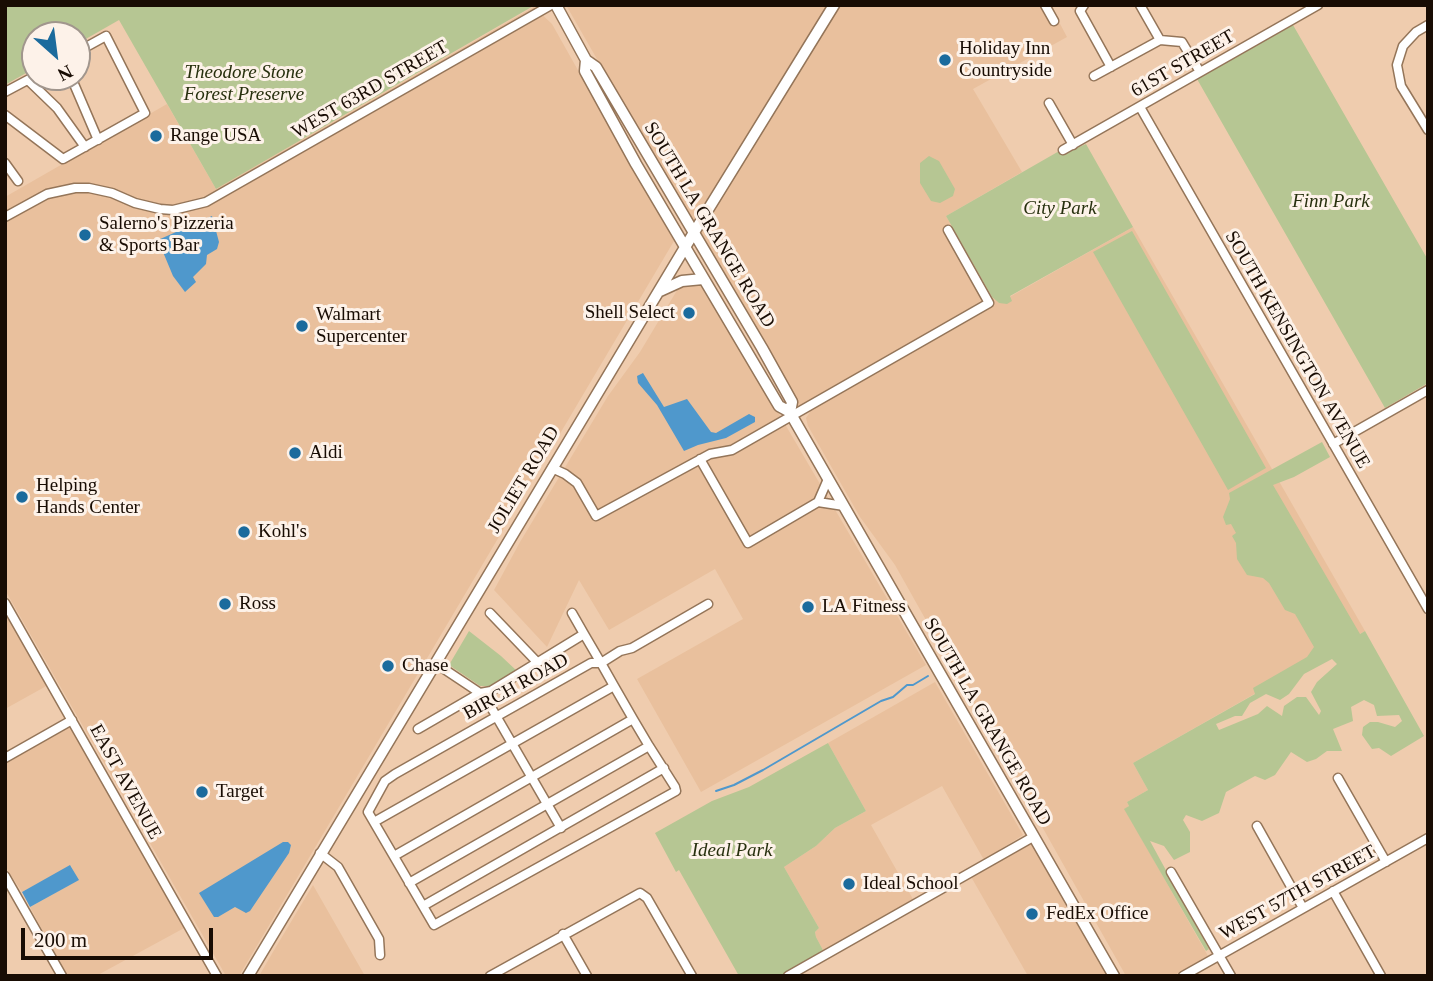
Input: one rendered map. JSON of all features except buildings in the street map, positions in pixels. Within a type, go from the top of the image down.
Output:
[{"type":"main road","name":"SOUTH LA GRANGE ROAD","points":[[553,5],[586,60],[596,66],[792,401],[791,414]]},
{"type":"main road","name":"JOLIET ROAD","points":[[248,976],[685,247],[834,5]]},
{"type":"main road","name":"SOUTH LA GRANGE ROAD","points":[[586,60],[585,71],[703,279],[779,406],[791,414],[1114,976]]},
{"type":"main road","points":[[660,291],[682,281],[703,279]]},
{"type":"street","name":"WEST 63RD STREET","points":[[5,216],[47,194],[75,188],[112,193],[135,204],[160,209],[173,210],[206,202],[553,5]]},
{"type":"street","points":[[1045,5],[1054,21]]},
{"type":"street","points":[[1140,5],[1160,40]]},
{"type":"street","name":"61ST STREET","points":[[1063,150],[1318,5]]},
{"type":"street","points":[[1082,8],[1111,67]]},
{"type":"street","points":[[1428,25],[1416,32],[1403,46],[1397,65],[1401,86],[1428,130]]},
{"type":"street","points":[[5,115],[63,159],[145,113],[106,36],[91,44]]},
{"type":"street","points":[[1094,76],[1160,40],[1182,43],[1200,72]]},
{"type":"street","points":[[5,92],[21,83]]},
{"type":"street","points":[[42,91],[85,147]]},
{"type":"street","points":[[77,91],[98,140]]},
{"type":"street","points":[[1049,103],[1073,145]]},
{"type":"street","name":"SOUTH KENSINGTON AVENUE","points":[[1140,107],[1428,609]]},
{"type":"street","points":[[5,163],[18,181]]},
{"type":"street","points":[[552,468],[577,483],[596,516],[700,459],[721,450],[732,450],[989,303],[948,230]]},
{"type":"street","points":[[1333,444],[1428,390]]},
{"type":"street","points":[[700,459],[748,543],[818,502],[828,479]]},
{"type":"street","points":[[818,502],[844,506]]},
{"type":"street","name":"EAST AVENUE","points":[[5,603],[217,976]]},
{"type":"street","name":"BIRCH ROAD","points":[[374,822],[368,811],[388,779],[591,663],[601,663],[708,604]]},
{"type":"street","points":[[490,613],[537,662]]},
{"type":"street","points":[[572,613],[676,791],[434,925],[374,822],[614,686]]},
{"type":"street","points":[[418,729],[480,693],[491,691],[584,634]]},
{"type":"street","points":[[435,663],[480,693],[497,716],[561,828]]},
{"type":"street","points":[[394,856],[633,719]]},
{"type":"street","points":[[5,758],[72,720]]},
{"type":"street","points":[[409,883],[649,746]]},
{"type":"street","points":[[423,906],[664,768]]},
{"type":"street","points":[[1338,778],[1386,862]]},
{"type":"street","points":[[1257,825],[1303,908]]},
{"type":"street","points":[[788,976],[1033,837]]},
{"type":"street","name":"WEST 57TH STREET","points":[[1183,976],[1427,841]]},
{"type":"street","points":[[320,853],[338,867],[379,939],[380,954]]},
{"type":"street","points":[[1171,872],[1231,976]]},
{"type":"street","points":[[5,876],[62,976]]},
{"type":"street","points":[[1333,891],[1381,976]]},
{"type":"street","points":[[490,976],[640,893],[647,898],[692,976]]},
{"type":"street","points":[[563,934],[587,976]]},
{"type":"shaded area","points":[[566,5],[827,5],[692,225]]},
{"type":"shaded area","points":[[835,5],[1050,5],[1067,37],[973,89],[1022,172],[946,216],[992,297],[999,303],[1133,227],[1365,631],[1133,763],[1148,790],[1127,802],[1129,806],[1125,809],[1208,956],[1173,976],[1126,976],[895,565],[860,517],[808,426],[806,418],[810,412],[792,414],[693,238]]},
{"type":"shaded area","points":[[534,7],[552,24],[674,241],[239,976],[226,976],[5,590],[5,197],[167,104],[216,189]]},
{"type":"shaded area","points":[[689,282],[698,283],[705,290],[724,320],[926,665],[701,792],[637,679],[743,619],[715,569],[609,630],[579,580],[547,647],[494,590],[608,396],[640,352],[679,287]]},
{"type":"shaded area","points":[[5,607],[50,684],[5,709]]},
{"type":"shaded area","points":[[935,682],[1023,835],[984,860],[942,786],[871,825],[914,901],[824,952],[816,937],[815,932],[819,928],[784,867],[816,846],[835,828],[866,811],[828,743]]},
{"type":"shaded area","points":[[72,722],[186,927],[96,976],[67,976],[30,907],[78,880],[71,866],[22,892],[5,866],[5,759]]},
{"type":"shaded area","points":[[1031,841],[1109,976],[1028,976],[970,875]]},
{"type":"shaded area","points":[[313,885],[365,976],[259,976],[273,952]]},
{"type":"green space","name":"Theodore Stone Forest Preserve","points":[[5,5],[535,5],[216,189],[119,20],[91,36],[91,21],[21,21],[21,76],[5,85]]},
{"type":"green space","name":"Finn Park","points":[[1293,25],[1428,260],[1428,383],[1385,408],[1197,79]]},
{"type":"green space","name":"City Park","points":[[1086,144],[1133,227],[1010,296],[1012,301],[1007,304],[999,303],[992,297],[946,216],[1061,150],[1064,154]]},
{"type":"green space","points":[[929,156],[939,161],[955,189],[953,196],[940,203],[931,201],[920,183],[920,163]]},
{"type":"green space","points":[[1132,231],[1266,468],[1228,490],[1093,252]]},
{"type":"green space","points":[[1322,442],[1330,457],[1273,485],[1360,634],[1365,631],[1424,736],[1391,756],[1379,748],[1372,749],[1362,735],[1363,727],[1370,722],[1378,722],[1395,727],[1402,721],[1399,715],[1377,716],[1374,705],[1364,700],[1351,707],[1353,721],[1333,729],[1342,751],[1327,751],[1307,762],[1291,752],[1275,775],[1265,780],[1255,776],[1226,792],[1219,813],[1202,821],[1186,815],[1183,820],[1190,832],[1190,852],[1174,860],[1164,846],[1150,841],[1209,949],[1206,951],[1124,809],[1129,806],[1127,802],[1148,790],[1133,763],[1255,694],[1253,688],[1307,657],[1314,647],[1295,614],[1285,610],[1269,583],[1263,578],[1247,575],[1237,559],[1236,543],[1232,536],[1236,533],[1231,524],[1226,525],[1223,517],[1230,499],[1229,493]],"holes":[[[1332,659],[1337,664],[1317,682],[1311,692],[1321,711],[1319,715],[1306,697],[1297,697],[1284,706],[1282,716],[1267,706],[1258,714],[1219,730],[1216,724],[1242,716],[1250,703],[1266,694],[1280,700],[1289,694],[1304,674]]]},
{"type":"green space","points":[[469,631],[518,672],[497,686],[480,686],[449,665]]},
{"type":"green space","name":"Ideal Park","points":[[828,743],[866,811],[835,828],[816,846],[784,867],[819,928],[815,932],[816,937],[824,952],[782,976],[739,976],[655,833],[712,801],[749,787]]},
{"type":"water","points":[[212,216],[219,242],[217,249],[207,255],[206,264],[193,277],[196,282],[185,292],[173,276],[158,240]]},
{"type":"water","points":[[643,373],[664,407],[687,399],[711,432],[716,433],[749,414],[755,417],[755,422],[726,438],[684,451],[657,405],[638,383],[637,376]]},
{"type":"water","points":[[283,842],[291,845],[289,853],[250,911],[246,913],[235,907],[214,917],[199,893]]},
{"type":"water","points":[[70,865],[79,880],[30,907],[22,892]]},
{"type":"waterway","points":[[716,791],[763,770],[881,701],[893,697],[907,685],[913,685],[928,676]]},
{"type":"place","name":"Holiday Inn Countryside","points":[[945,60]]},
{"type":"place","name":"Range USA","points":[[156,136]]},
{"type":"place","name":"Salerno's Pizzeria & Sports Bar","points":[[85,235]]},
{"type":"place","name":"Shell Select","points":[[689,313]]},
{"type":"place","name":"Walmart Supercenter","points":[[302,326]]},
{"type":"place","name":"Aldi","points":[[295,453]]},
{"type":"place","name":"Helping Hands Center","points":[[22,497]]},
{"type":"place","name":"Kohl's","points":[[244,532]]},
{"type":"place","name":"Ross","points":[[225,604]]},
{"type":"place","name":"LA Fitness","points":[[808,607]]},
{"type":"place","name":"Chase","points":[[388,666]]},
{"type":"place","name":"Target","points":[[202,792]]},
{"type":"place","name":"Ideal School","points":[[849,884]]},
{"type":"place","name":"FedEx Office","points":[[1032,914]]}]
